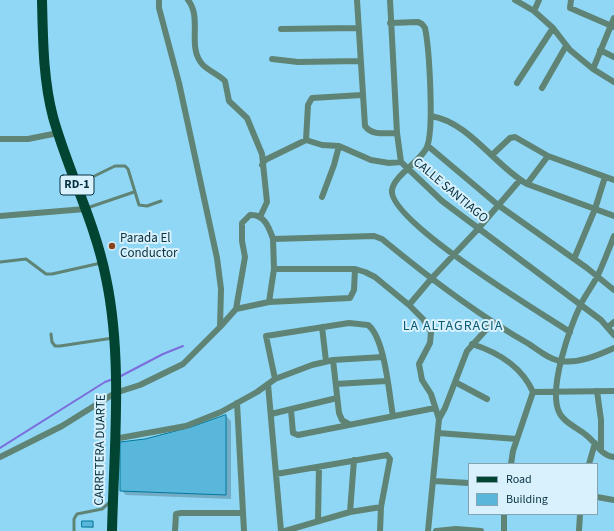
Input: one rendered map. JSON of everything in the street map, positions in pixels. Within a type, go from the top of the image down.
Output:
[{"type":"main road","name":"RD-1","points":[[42,0],[45,68],[50,102],[58,133],[86,209],[103,262],[112,309],[114,338]]},
{"type":"main road","name":"CARRETERA DUARTE","points":[[112,531],[115,389],[114,338]]},
{"type":"street","points":[[159,0],[217,258],[222,289],[220,327]]},
{"type":"street","points":[[188,0],[194,13],[196,54],[202,64],[225,81],[230,101],[247,118],[262,154],[267,202],[260,217]]},
{"type":"street","points":[[357,0],[364,121],[367,129],[377,133],[397,133]]},
{"type":"street","name":"CALLE SANTIAGO","points":[[390,0],[390,23],[397,133],[401,162],[407,170],[478,230],[581,305],[608,327],[614,335]]},
{"type":"street","points":[[515,0],[534,12],[553,28],[566,46],[593,69],[614,82]]},
{"type":"street","points":[[534,12],[539,0]]},
{"type":"street","points":[[571,0],[570,8],[612,26]]},
{"type":"street","points":[[593,69],[614,18]]},
{"type":"street","points":[[390,23],[418,22],[425,28],[431,116],[428,146],[422,155],[392,188],[392,198],[395,203],[423,231],[454,255],[570,332]]},
{"type":"street","points":[[281,29],[358,28]]},
{"type":"street","points":[[518,83],[553,28]]},
{"type":"street","points":[[542,88],[566,46]]},
{"type":"street","points":[[600,50],[614,57]]},
{"type":"street","points":[[272,59],[298,62],[360,61]]},
{"type":"street","points":[[306,140],[308,105],[312,98],[362,95]]},
{"type":"street","points":[[431,116],[446,120],[456,126],[520,180],[527,184],[614,216]]},
{"type":"street","points":[[0,139],[28,139],[58,133]]},
{"type":"street","points":[[492,155],[510,138],[515,137],[548,156],[614,180]]},
{"type":"street","points":[[262,164],[265,160],[306,140],[322,145],[339,146],[371,160],[389,163],[401,162]]},
{"type":"street","points":[[322,197],[334,165],[339,146]]},
{"type":"street","points":[[428,146],[498,205],[598,276],[611,282],[614,290]]},
{"type":"street","points":[[527,184],[548,156]]},
{"type":"street","points":[[574,259],[595,209],[605,177]]},
{"type":"street","points":[[409,305],[431,279],[478,230],[520,180]]},
{"type":"street","points":[[0,216],[86,209]]},
{"type":"street","points":[[0,457],[62,426],[115,389],[140,385],[183,364],[236,309],[245,257],[242,241],[242,223],[250,215],[255,214],[266,223],[273,239],[274,269],[269,302]]},
{"type":"street","points":[[273,239],[374,236],[382,239],[431,279],[493,322],[561,362],[586,359],[614,348]]},
{"type":"street","points":[[614,236],[598,276],[581,305],[570,332],[561,362],[556,393],[559,414],[595,443],[605,455],[614,457]]},
{"type":"street","points":[[274,269],[355,269],[375,277],[409,305],[423,319],[431,332],[430,343],[420,359],[419,370],[439,419],[428,531]]},
{"type":"street","points":[[236,309],[269,302],[350,298],[354,290],[355,269]]},
{"type":"street","points":[[439,419],[443,413],[467,351],[493,322]]},
{"type":"street","points":[[608,327],[614,322]]},
{"type":"street","points":[[275,379],[266,336],[349,323],[368,325],[376,334],[383,357],[393,416]]},
{"type":"street","points":[[322,327],[326,361]]},
{"type":"street","points":[[472,344],[485,348],[520,371],[532,392],[517,439],[511,463]]},
{"type":"street","points":[[114,439],[186,426],[221,412],[275,379],[312,365],[333,360],[383,357]]},
{"type":"street","points":[[333,360],[339,413],[342,420],[349,424]]},
{"type":"street","points":[[336,384],[386,381]]},
{"type":"street","points":[[455,382],[487,399]]},
{"type":"street","points":[[268,384],[281,531]]},
{"type":"street","points":[[597,391],[601,420],[601,450]]},
{"type":"street","points":[[532,392],[556,393],[614,391]]},
{"type":"street","points":[[271,414],[337,398]]},
{"type":"street","points":[[237,403],[244,531]]},
{"type":"street","points":[[291,410],[294,435],[435,408]]},
{"type":"street","points":[[438,433],[517,439]]},
{"type":"street","points":[[589,463],[595,443]]},
{"type":"street","points":[[276,474],[354,460],[387,455],[389,456],[390,460],[382,508],[380,531]]},
{"type":"street","points":[[350,512],[354,460]]},
{"type":"street","points":[[318,521],[319,467]]},
{"type":"street","points":[[434,481],[468,483]]},
{"type":"street","points":[[598,497],[614,500]]},
{"type":"street","points":[[285,531],[350,512],[382,508]]},
{"type":"street","points":[[175,531],[176,514],[242,513]]},
{"type":"street","points":[[504,515],[504,531]]},
{"type":"street","points":[[579,531],[580,515]]},
{"type":"street","points":[[436,531],[481,531]]},
{"type":"lane","points":[[77,185],[120,165],[125,166],[128,169],[139,205],[147,206],[161,201]]},
{"type":"lane","points":[[86,209],[134,192]]},
{"type":"lane","points":[[0,262],[26,259],[46,274],[52,274],[103,262]]},
{"type":"lane","points":[[51,334],[52,342],[55,346],[114,338]]},
{"type":"lane","points":[[74,531],[75,516],[77,514],[102,510],[110,502],[113,495]]},
{"type":"building","points":[[226,415],[226,495],[120,491],[120,442],[145,439],[191,427]]},
{"type":"building","points":[[82,521],[93,521],[93,527],[82,527]]},
{"type":"waterway","points":[[119,377],[163,354],[183,346]]},
{"type":"waterway","points":[[0,448],[105,382],[113,379]]},
{"type":"place","name":"Parada El Conductor","points":[[112,246]]},
{"type":"district","name":"LA ALTAGRACIA","points":[[453,327]]}]
